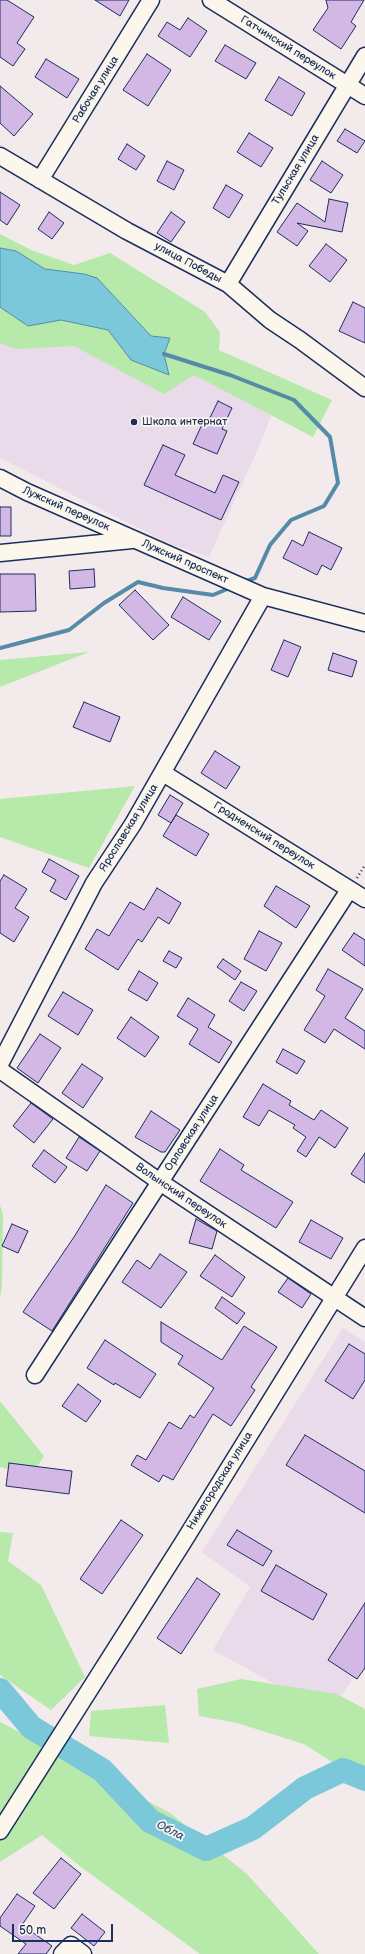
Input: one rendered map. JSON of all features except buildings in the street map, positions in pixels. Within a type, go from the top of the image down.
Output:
[{"type":"street","name":"Рабочая улица","points":[[40,180],[151,0]]},
{"type":"street","name":"Гатчинский переулок","points":[[211,0],[365,96]]},
{"type":"street","name":"Тульская улица","points":[[228,284],[365,56]]},
{"type":"street","name":"улица Победы","points":[[0,156],[127,231],[228,284],[270,320],[365,388]]},
{"type":"street","name":"Лужский переулок","points":[[0,478],[133,540]]},
{"type":"street","name":"Лужский проспект","points":[[0,552],[133,540],[263,596],[365,622]]},
{"type":"street","name":"Ярославская улица","points":[[0,1064],[94,883],[133,824],[263,596]]},
{"type":"street","name":"Гродненский переулок","points":[[163,773],[365,899]]},
{"type":"street","name":"Орловская улица","points":[[35,1375],[349,890]]},
{"type":"street","name":"Волынский переулок","points":[[0,1070],[160,1182],[365,1318]]},
{"type":"street","name":"Нижегородская улица","points":[[0,1831],[182,1544],[365,1248]]},
{"type":"street","points":[[62,1954],[71,1944],[83,1954]]},
{"type":"shaded area","name":"Школа интернат","points":[[0,307],[61,320],[280,394],[257,451],[209,557],[170,544],[0,458]]},
{"type":"shaded area","points":[[343,1328],[365,1342],[365,1661],[329,1714],[213,1650],[250,1587],[202,1552]]},
{"type":"green space","points":[[0,234],[31,250],[74,265],[110,253],[205,312],[220,332],[219,350],[332,400],[313,437],[194,375],[164,394],[74,346],[16,349],[0,343],[0,307],[28,326],[61,320],[108,330],[131,360],[169,374],[164,354],[170,338],[151,336],[97,278],[84,274],[45,269],[16,251],[0,248]]},
{"type":"green space","points":[[89,652],[0,687],[0,660]]},
{"type":"green space","points":[[135,786],[89,868],[0,837],[0,799]]},
{"type":"green space","points":[[0,1205],[3,1215],[2,1285],[0,1300]]},
{"type":"green space","points":[[0,1401],[44,1456],[31,1476],[0,1467]]},
{"type":"green space","points":[[0,1532],[13,1533],[8,1561],[41,1585],[85,1677],[51,1710],[0,1675]]},
{"type":"green space","points":[[241,1679],[337,1694],[365,1709],[365,1783],[304,1744],[237,1723],[199,1716],[197,1689]]},
{"type":"green space","points":[[165,1705],[169,1743],[89,1736],[91,1711]]},
{"type":"green space","points":[[0,1722],[170,1813],[247,1874],[319,1954],[200,1954],[81,1867],[42,1835],[0,1862]]},
{"type":"water","points":[[0,248],[16,251],[45,269],[84,274],[97,278],[151,336],[170,338],[164,354],[169,375],[131,360],[108,330],[61,320],[28,326],[0,307]]},
{"type":"waterway","points":[[164,354],[230,375],[294,400],[330,437],[338,483],[324,506],[291,520],[270,545],[255,578],[244,582]]},
{"type":"waterway","points":[[0,648],[69,630],[104,603],[138,582],[163,588],[213,595],[232,587]]},
{"type":"waterway","name":"Обла","points":[[0,1690],[31,1727],[102,1770],[150,1821],[206,1849],[253,1828],[305,1788],[343,1770],[365,1779]]},
{"type":"place","name":"Школа интернат","points":[[134,422]]}]
